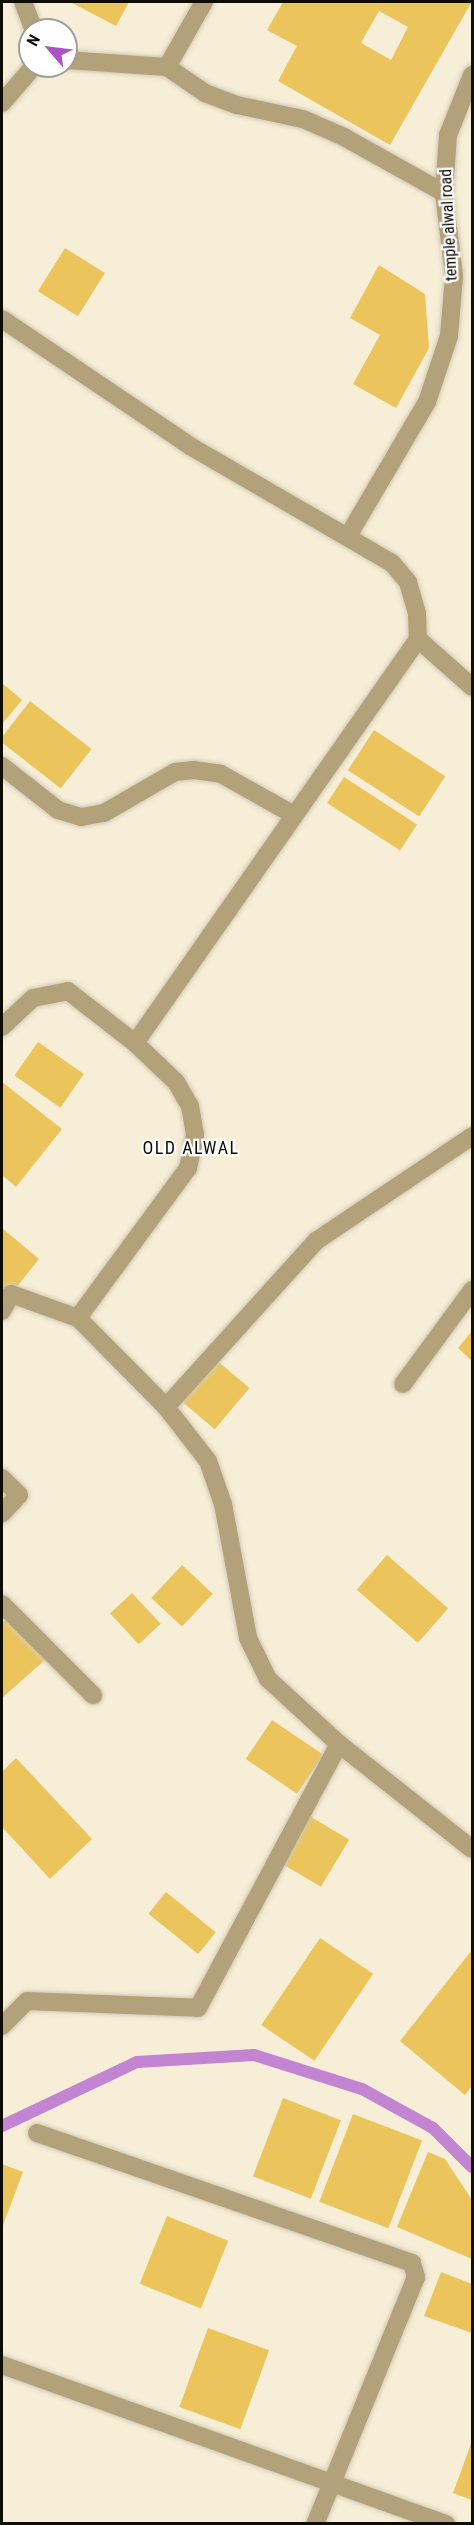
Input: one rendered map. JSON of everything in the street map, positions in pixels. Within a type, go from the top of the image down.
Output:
[{"type":"street","points":[[23,2],[29,18]]},
{"type":"street","points":[[167,67],[204,2]]},
{"type":"street","points":[[78,61],[167,67],[227,101],[303,119],[344,137],[444,193]]},
{"type":"street","name":"temple alwal road","points":[[348,536],[427,402],[449,336],[454,276],[444,193],[448,135],[472,75]]},
{"type":"street","points":[[2,103],[24,78]]},
{"type":"street","points":[[2,319],[190,446],[393,563],[408,582],[418,639],[472,687]]},
{"type":"street","points":[[135,1043],[418,639]]},
{"type":"street","points":[[2,766],[58,810],[81,817],[104,813],[175,772],[194,770],[221,774],[294,815]]},
{"type":"street","points":[[2,1027],[33,998],[68,991],[135,1043],[176,1082],[190,1106],[195,1135],[188,1168],[78,1318]]},
{"type":"street","points":[[166,1407],[316,1241],[472,1136]]},
{"type":"street","points":[[403,1384],[472,1290]]},
{"type":"street","points":[[2,1311],[11,1294],[78,1318],[166,1407],[208,1461],[223,1504],[248,1638],[263,1669],[339,1743],[472,1849]]},
{"type":"street","points":[[2,1478],[19,1495],[2,1513]]},
{"type":"street","points":[[2,1604],[93,1695]]},
{"type":"street","points":[[2,2026],[27,2001],[198,2008],[339,1743]]},
{"type":"street","points":[[37,2133],[412,2263],[416,2277],[315,2523]]},
{"type":"street","points":[[2,2366],[330,2484],[446,2523]]},
{"type":"building","points":[[70,2],[129,2],[116,26]]},
{"type":"building","points":[[283,2],[471,3],[390,145],[278,81],[297,46],[267,30]],"holes":[[[379,11],[408,27],[391,60],[361,43]]]},
{"type":"building","points":[[65,248],[105,273],[78,316],[38,291]]},
{"type":"building","points":[[379,265],[425,294],[429,348],[396,408],[353,384],[380,335],[350,318]]},
{"type":"building","points":[[2,683],[22,700],[2,724]]},
{"type":"building","points":[[30,701],[91,749],[61,788],[2,743],[2,737]]},
{"type":"building","points":[[374,730],[445,776],[419,817],[348,770]]},
{"type":"building","points":[[344,777],[417,824],[400,850],[327,803]]},
{"type":"building","points":[[38,1042],[84,1074],[60,1108],[14,1076]]},
{"type":"building","points":[[2,1082],[62,1129],[16,1187],[2,1175]]},
{"type":"building","points":[[2,1228],[39,1259],[2,1305]]},
{"type":"building","points":[[472,1331],[472,1361],[458,1348]]},
{"type":"building","points":[[215,1359],[249,1388],[215,1429],[180,1400]]},
{"type":"building","points":[[387,1555],[448,1608],[418,1643],[357,1590]]},
{"type":"building","points":[[182,1565],[213,1594],[182,1627],[151,1598]]},
{"type":"building","points":[[132,1593],[161,1624],[139,1644],[110,1613]]},
{"type":"building","points":[[9,1616],[46,1659],[2,1698],[2,1623]]},
{"type":"building","points":[[272,1720],[323,1755],[297,1794],[246,1759]]},
{"type":"building","points":[[16,1758],[92,1839],[50,1879],[2,1827],[2,1772]]},
{"type":"building","points":[[308,1815],[349,1840],[321,1887],[280,1862]]},
{"type":"building","points":[[166,1892],[216,1932],[198,1954],[148,1914]]},
{"type":"building","points":[[320,1938],[373,1974],[314,2061],[261,2025]]},
{"type":"building","points":[[472,1950],[472,2086],[465,2095],[400,2041]]},
{"type":"building","points":[[283,2098],[341,2120],[311,2199],[253,2176]]},
{"type":"building","points":[[353,2114],[422,2141],[388,2228],[319,2202]]},
{"type":"building","points":[[428,2152],[445,2159],[472,2200],[472,2259],[397,2227]]},
{"type":"building","points":[[2,2164],[23,2172],[2,2228]]},
{"type":"building","points":[[167,2216],[228,2241],[201,2308],[140,2284]]},
{"type":"building","points":[[441,2272],[472,2284],[472,2333],[424,2316]]},
{"type":"building","points":[[208,2328],[269,2350],[240,2429],[179,2407]]},
{"type":"building","points":[[472,2441],[472,2500],[453,2493]]},
{"type":"waterway","points":[[2,2126],[137,2062],[254,2055],[362,2089],[433,2128],[472,2167]]},
{"type":"district","name":"OLD ALWAL","points":[[191,1148]]}]
